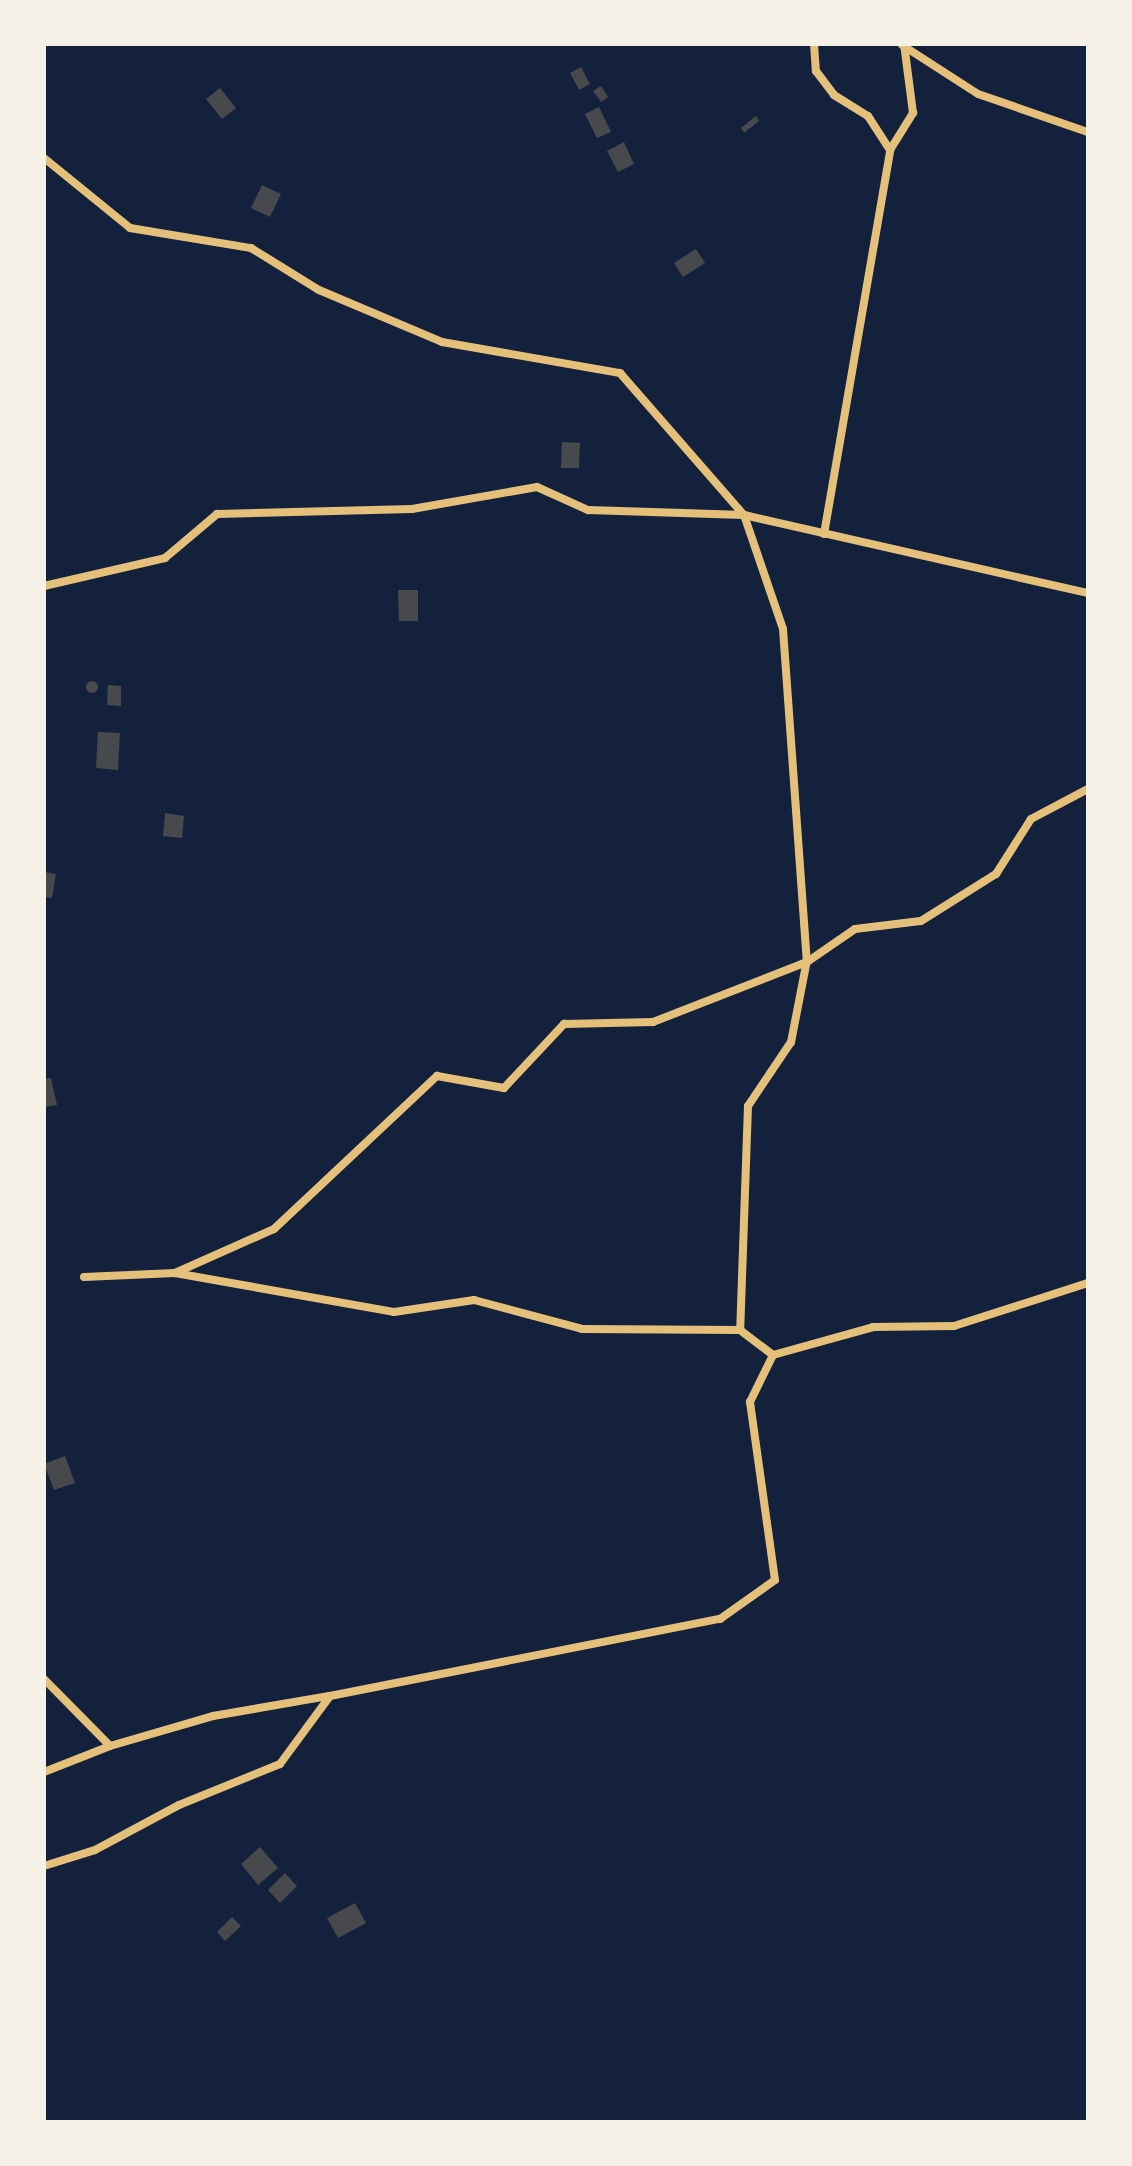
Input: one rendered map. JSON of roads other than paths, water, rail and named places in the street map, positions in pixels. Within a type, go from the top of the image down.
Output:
[{"type":"street","points":[[814,44],[816,71],[834,95],[868,116],[890,150]]},
{"type":"street","points":[[824,534],[890,150],[913,113],[903,45]]},
{"type":"street","points":[[903,45],[978,94],[1088,132]]},
{"type":"street","points":[[44,158],[130,228],[251,248],[319,290],[442,342],[620,373],[744,515],[783,629],[807,962],[791,1042],[748,1106],[740,1330]]},
{"type":"street","points":[[44,586],[165,558],[217,514],[412,509],[537,487],[588,510],[744,515],[1088,593]]},
{"type":"street","points":[[175,1273],[274,1229],[437,1076],[504,1088],[564,1024],[653,1022],[807,962],[855,929],[921,921],[996,874],[1031,819],[1088,789]]},
{"type":"street","points":[[84,1277],[175,1273],[394,1312],[474,1300],[582,1329],[740,1330],[773,1355]]},
{"type":"street","points":[[44,1772],[110,1746],[213,1716],[720,1619],[775,1580],[750,1402],[773,1355],[873,1327],[954,1326],[1088,1283]]},
{"type":"street","points":[[44,1679],[110,1746]]},
{"type":"street","points":[[44,1866],[95,1850],[179,1805],[280,1764],[330,1696]]}]
